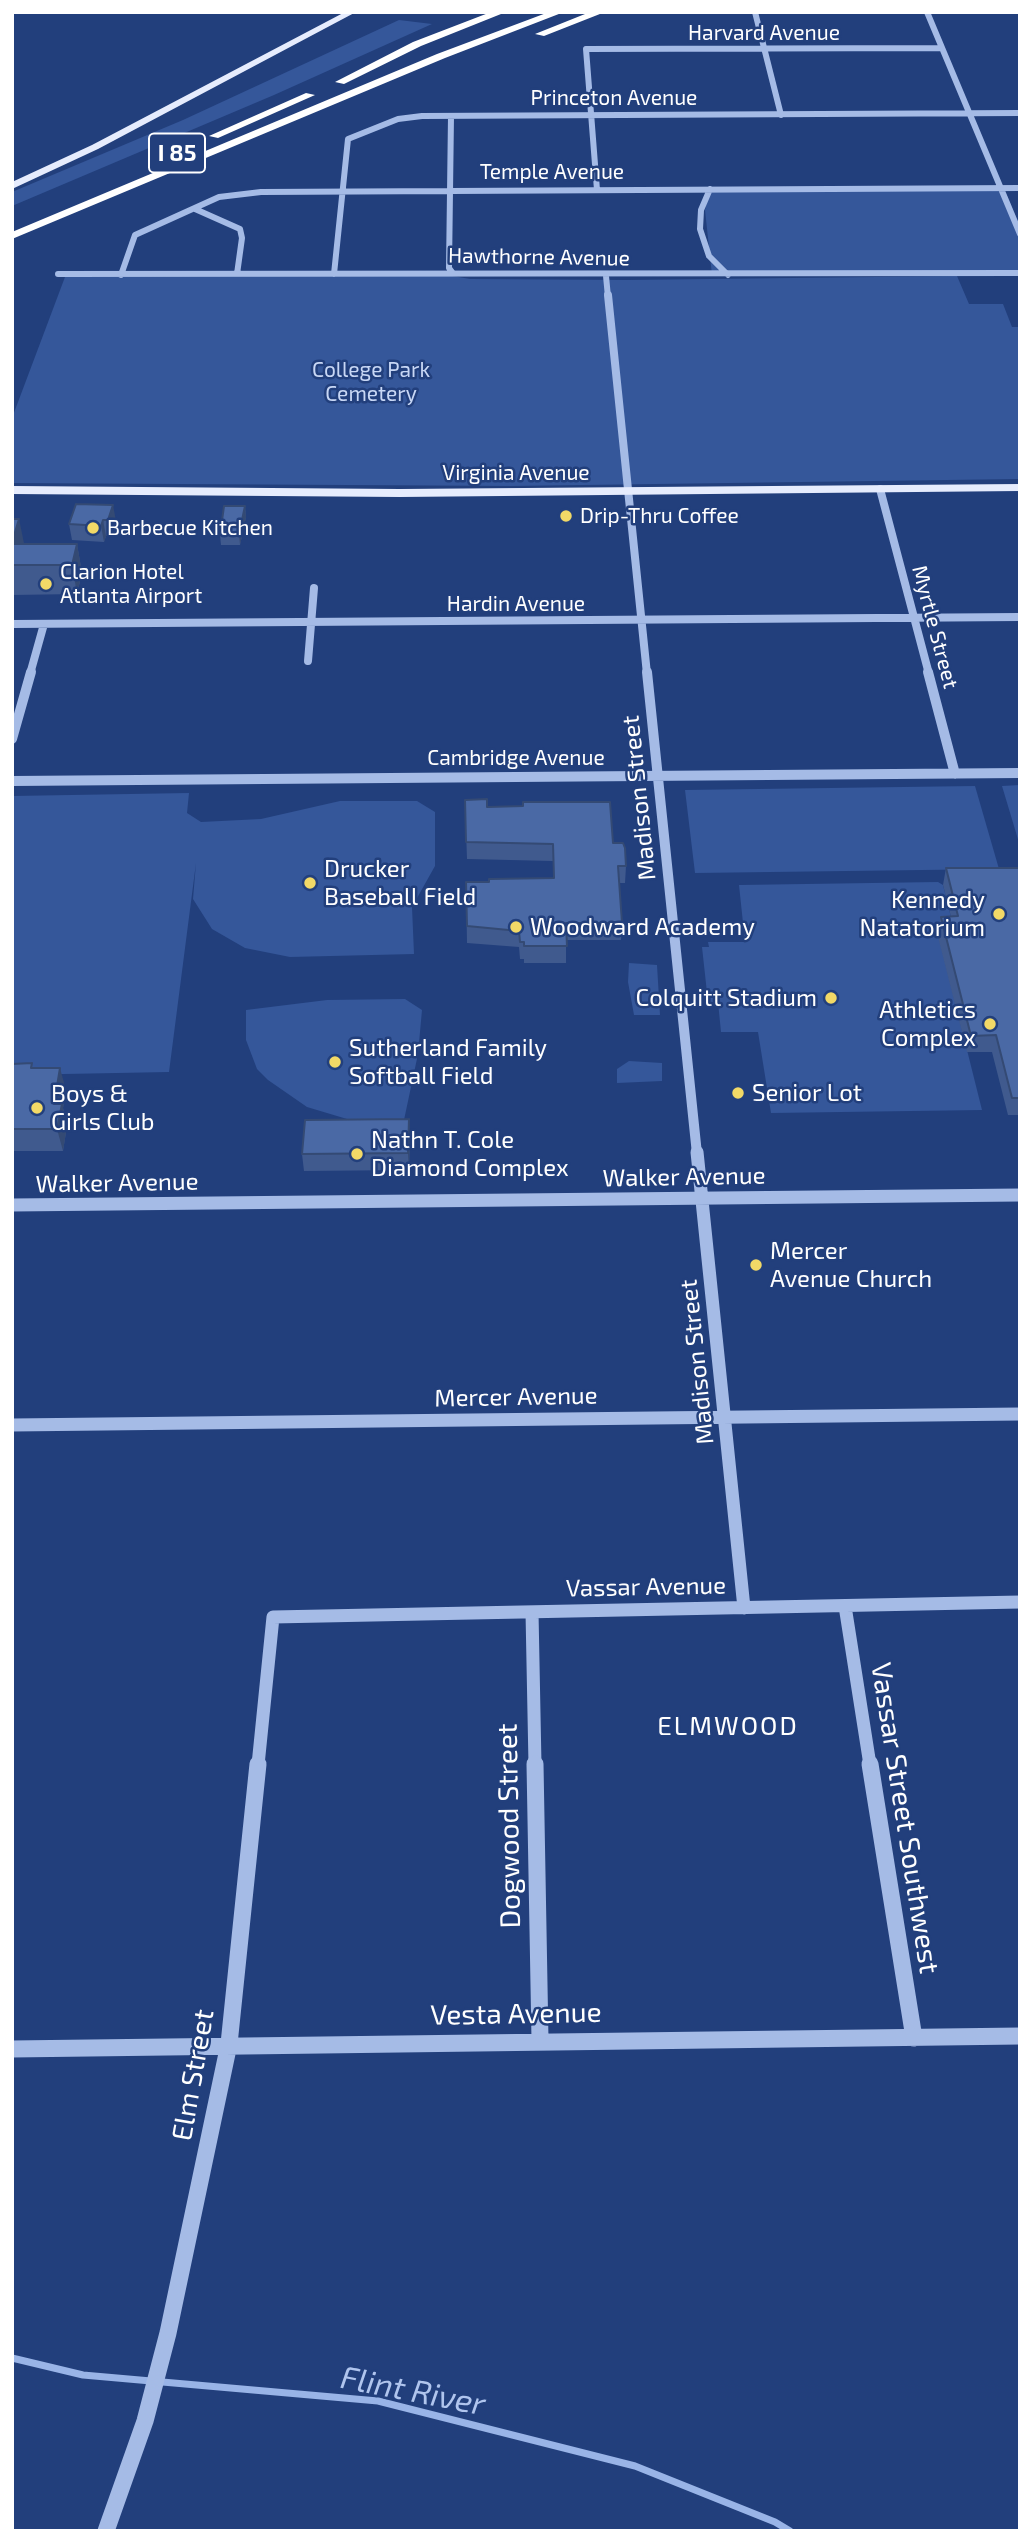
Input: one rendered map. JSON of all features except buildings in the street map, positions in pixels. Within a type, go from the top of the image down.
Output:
[{"type":"highway","points":[[340,82],[417,44],[501,12]]},
{"type":"highway","points":[[328,87],[524,12]]},
{"type":"highway","name":"I 85","points":[[12,236],[441,56],[559,12]]},
{"type":"highway","points":[[525,40],[600,12]]},
{"type":"highway","points":[[258,134],[324,114],[434,73]]},
{"type":"highway","name":"I 85","points":[[197,144],[317,92]]},
{"type":"main road","points":[[12,186],[95,147],[352,12]]},
{"type":"main road","points":[[12,175],[80,143],[218,70]]},
{"type":"main road","name":"Virginia Avenue","points":[[12,490],[400,493],[1020,487]]},
{"type":"street","points":[[754,12],[781,115]]},
{"type":"street","points":[[927,12],[1020,234]]},
{"type":"street","name":"Harvard Avenue","points":[[591,116],[586,49],[942,48]]},
{"type":"street","name":"Princeton Avenue","points":[[334,274],[348,139],[398,119],[450,116],[1020,113]]},
{"type":"street","points":[[450,116],[449,268],[452,272]]},
{"type":"street","points":[[591,116],[597,190]]},
{"type":"street","name":"Temple Avenue","points":[[121,275],[135,235],[219,197],[244,193],[1020,188]]},
{"type":"street","points":[[710,189],[701,210],[700,229],[709,256],[727,275]]},
{"type":"street","points":[[195,209],[240,229],[242,238],[237,274]]},
{"type":"street","name":"Hawthorne Avenue","points":[[58,274],[452,272],[460,276],[606,276],[1020,273]]},
{"type":"street","name":"Madison Street","points":[[606,276],[744,1608]]},
{"type":"street","name":"Myrtle Street","points":[[880,489],[955,774]]},
{"type":"street","points":[[308,661],[314,587]]},
{"type":"street","name":"Hardin Avenue","points":[[12,624],[1020,617]]},
{"type":"street","points":[[12,739],[44,624]]},
{"type":"street","name":"Cambridge Avenue","points":[[12,781],[1020,773]]},
{"type":"street","name":"Walker Avenue","points":[[12,1205],[1020,1195]]},
{"type":"street","name":"Mercer Avenue","points":[[12,1425],[1020,1413]]},
{"type":"street","name":"Vassar Avenue","points":[[273,1617],[1020,1602]]},
{"type":"street","name":"Vassar Street Southwest","points":[[845,1606],[914,2038]]},
{"type":"street","name":"Dogwood Street","points":[[532,1612],[540,2040]]},
{"type":"street","name":"Elm Street","points":[[106,2531],[145,2421],[168,2333],[229,2045],[273,1617]]},
{"type":"street","name":"Vesta Avenue","points":[[12,2049],[540,2040],[1020,2036]]},
{"type":"green space","points":[[399,20],[432,24],[274,95],[12,206],[12,192],[183,120]]},
{"type":"green space","points":[[1003,186],[1020,226],[1020,274],[712,275],[705,210],[709,192]]},
{"type":"green space","name":"College Park Cemetery","points":[[447,275],[470,279],[627,280],[957,276],[969,304],[1003,304],[1012,327],[1020,327],[1020,479],[511,486],[12,483],[12,418],[65,277]]},
{"type":"green space","points":[[1020,785],[1020,846],[1002,786]]},
{"type":"green space","points":[[975,786],[999,869],[695,873],[685,790]]},
{"type":"green space","points":[[189,793],[187,813],[201,822],[261,819],[340,801],[417,801],[435,812],[435,866],[412,907],[414,954],[290,957],[245,948],[212,929],[193,899],[196,863],[169,1072],[12,1075],[12,796]]},
{"type":"green space","name":"Colquitt Stadium","points":[[938,882],[943,885],[955,933],[938,934],[982,1110],[771,1113],[758,1032],[721,1032],[718,1002],[708,1002],[702,947],[709,947],[708,942],[745,942],[739,885]]},
{"type":"green space","points":[[629,963],[657,965],[660,1015],[634,1015],[628,982]]},
{"type":"green space","name":"Sutherland Family Softball Field","points":[[405,999],[422,1010],[418,1054],[404,1120],[357,1122],[307,1107],[268,1080],[257,1069],[246,1040],[246,1010],[327,1000]]},
{"type":"green space","points":[[629,1061],[662,1063],[662,1081],[617,1083],[617,1069]]},
{"type":"waterway","name":"Flint River","points":[[12,2358],[83,2375],[378,2401],[635,2466],[775,2522],[790,2531]]},
{"type":"place","name":"Drip-Thru Coffee","points":[[566,516]]},
{"type":"place","name":"Barbecue Kitchen","points":[[93,528]]},
{"type":"place","name":"Clarion Hotel Atlanta Airport","points":[[46,584]]},
{"type":"place","name":"Drucker Baseball Field","points":[[310,883]]},
{"type":"place","name":"Kennedy Natatorium","points":[[999,914]]},
{"type":"place","name":"Woodward Academy","points":[[516,927]]},
{"type":"place","name":"Colquitt Stadium","points":[[831,998]]},
{"type":"place","name":"Athletics Complex","points":[[990,1024]]},
{"type":"place","name":"Sutherland Family Softball Field","points":[[335,1062]]},
{"type":"place","name":"Senior Lot","points":[[738,1093]]},
{"type":"place","name":"Boys & Girls Club","points":[[37,1108]]},
{"type":"place","name":"Nathn T. Cole Diamond Complex","points":[[357,1154]]},
{"type":"place","name":"Mercer Avenue Church","points":[[756,1265]]},
{"type":"district","name":"ELMWOOD","points":[[728,1726]]}]
